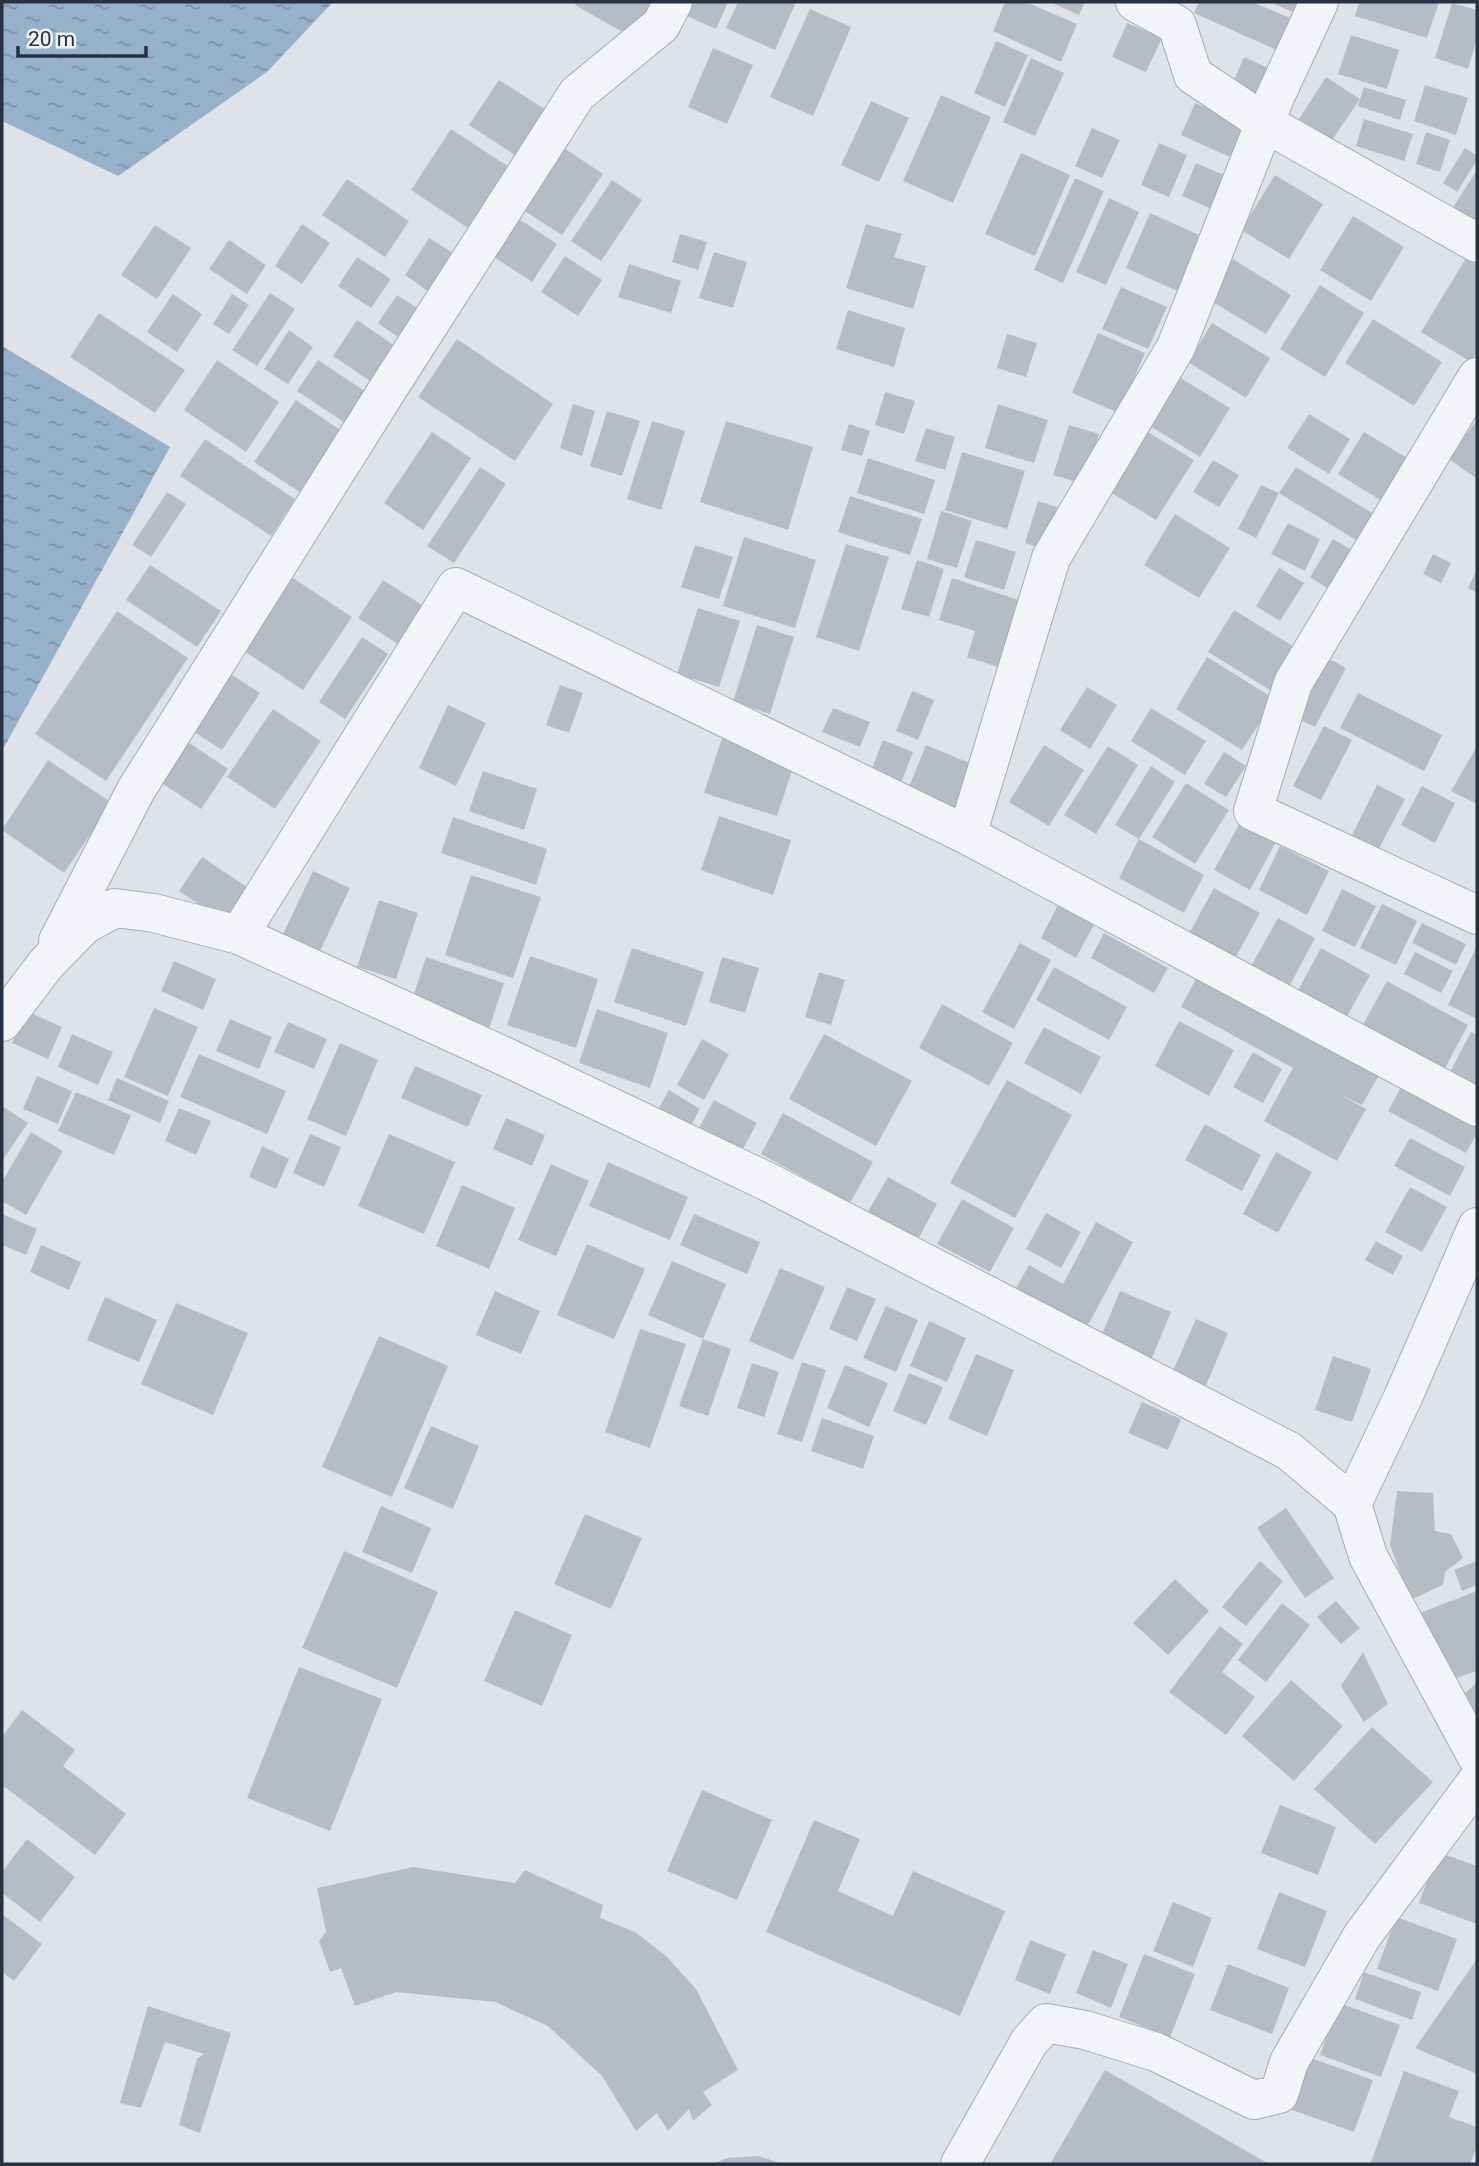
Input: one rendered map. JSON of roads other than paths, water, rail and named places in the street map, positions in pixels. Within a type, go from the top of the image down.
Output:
[{"type":"street","points":[[46,964],[136,790],[577,94],[661,25],[673,2]]},
{"type":"street","points":[[1135,2],[1177,25],[1193,75],[1265,123],[1477,243]]},
{"type":"street","points":[[967,835],[1051,558],[1176,347],[1275,97],[1319,2]]},
{"type":"street","points":[[1477,377],[1293,683],[1253,811],[1477,915]]},
{"type":"street","points":[[239,935],[456,587],[967,835],[1477,1107]]},
{"type":"street","points":[[2,1022],[46,964],[84,925],[115,908],[154,913],[239,935],[508,1058],[766,1181],[1289,1451],[1352,1504],[1368,1556],[1477,1757]]},
{"type":"street","points":[[1352,1504],[1404,1395],[1477,1227]]},
{"type":"street","points":[[960,2164],[1030,2042],[1046,2023],[1085,2030],[1156,2052],[1254,2100],[1279,2094],[1289,2063],[1362,1936],[1477,1781]]},
{"type":"water","points":[[2,2],[333,2],[267,72],[118,176],[2,121]]},
{"type":"water","points":[[2,346],[170,447],[2,751]]}]
